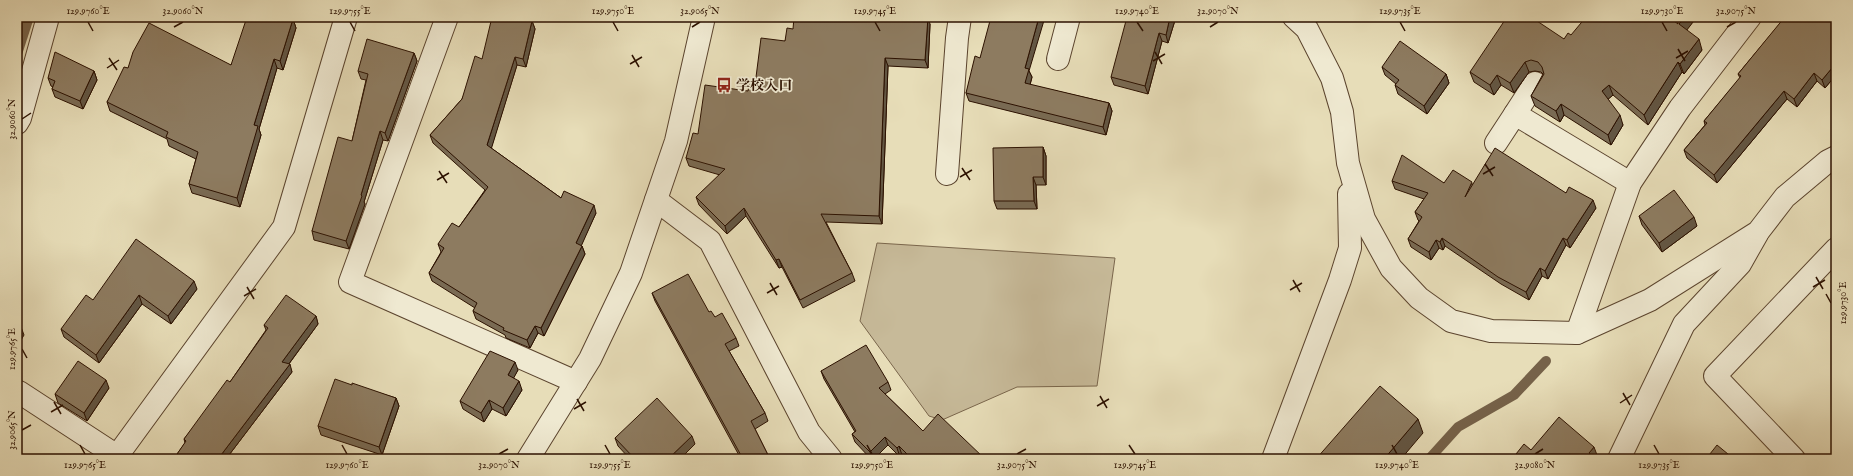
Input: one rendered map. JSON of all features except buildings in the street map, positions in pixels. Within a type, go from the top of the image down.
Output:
[{"type":"street","points":[[17,123],[20,118],[48,17]]},
{"type":"street","points":[[19,392],[117,456],[284,227],[346,17]]},
{"type":"street","points":[[447,17],[350,282],[576,382]]},
{"type":"street","points":[[528,459],[590,359],[631,273],[676,141],[704,17]]},
{"type":"street","points":[[947,174],[957,38],[960,17]]},
{"type":"street","points":[[1058,59],[1069,17]]},
{"type":"street","points":[[1273,459],[1340,280],[1350,248],[1348,163],[1342,112],[1332,78],[1307,29],[1294,17]]},
{"type":"street","points":[[1577,333],[1630,183],[1680,108],[1750,17]]},
{"type":"street","points":[[1496,143],[1536,83]]},
{"type":"street","points":[[1516,114],[1630,183]]},
{"type":"street","points":[[1619,459],[1684,324],[1740,264],[1758,232],[1785,197],[1836,157]]},
{"type":"street","points":[[1348,163],[1364,219],[1391,268],[1419,298],[1452,321],[1491,331],[1577,333],[1650,300],[1758,232]]},
{"type":"street","points":[[656,200],[710,241],[809,432],[831,459]]},
{"type":"street","points":[[1794,459],[1715,376],[1836,249]]},
{"type":"shaded area","points":[[877,243],[1115,258],[1097,386],[1017,387],[942,420],[929,416],[860,321]]},
{"type":"waterway","points":[[17,54],[29,17]]},
{"type":"waterway","points":[[1429,459],[1458,427],[1514,395],[1546,361]]},
{"type":"place","name":"学校入口","points":[[724,85]]}]
